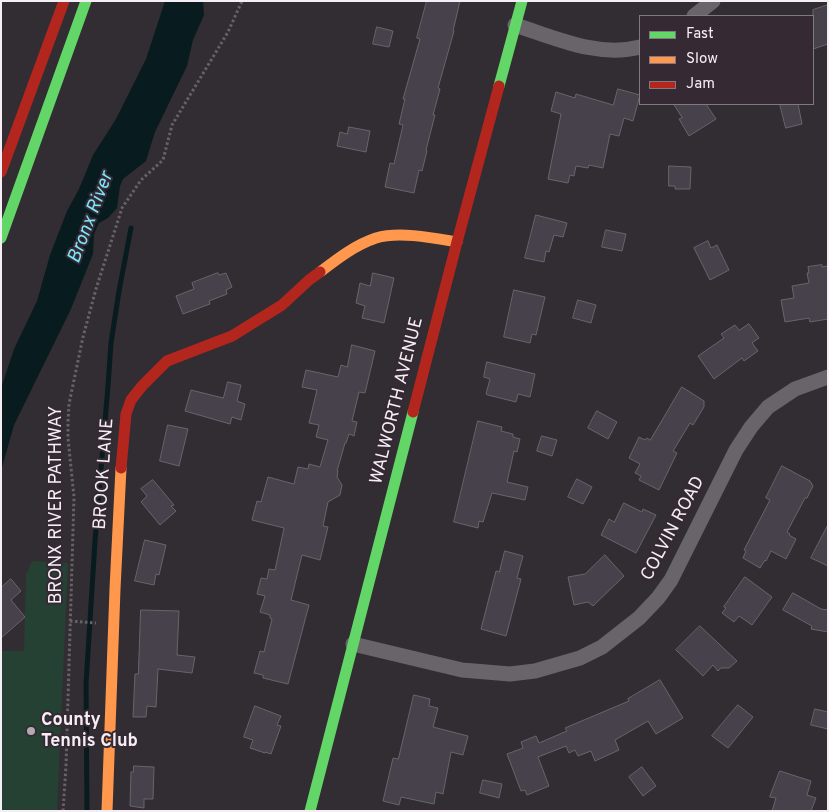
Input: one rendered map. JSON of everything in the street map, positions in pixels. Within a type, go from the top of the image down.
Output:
[{"type":"main road","points":[[1,172],[64,1]]},
{"type":"main road","points":[[1,238],[86,1]]},
{"type":"main road","name":"WALWORTH AVENUE","points":[[310,811],[457,242],[522,1]]},
{"type":"main road","name":"BROOK LANE","points":[[107,811],[122,450],[126,414],[131,400],[167,361],[232,336],[256,322],[282,305],[309,280],[343,255],[363,244],[376,238],[391,235],[429,237],[457,242]]},
{"type":"street","points":[[695,15],[713,1]]},
{"type":"street","points":[[515,25],[588,48],[605,51],[627,51],[639,47]]},
{"type":"street","name":"COLVIN ROAD","points":[[353,644],[462,670],[510,674],[535,671],[560,664],[580,658],[602,647],[639,618],[658,598],[671,580],[736,450],[751,427],[768,407],[795,389],[828,377]]},
{"type":"path","name":"BRONX RIVER PATHWAY","points":[[63,811],[74,497],[68,438],[69,404],[83,337],[122,208],[141,180],[163,160],[172,125],[228,32],[242,1]]},
{"type":"path","points":[[70,621],[94,623]]},
{"type":"green space","name":"County Tennis Club","points":[[32,561],[68,563],[57,811],[1,811],[1,651],[24,651],[26,575]]},
{"type":"water","name":"Bronx River","points":[[165,1],[203,1],[204,15],[193,40],[187,66],[155,132],[146,161],[123,179],[120,186],[117,208],[108,218],[99,223],[94,234],[93,254],[71,309],[14,425],[1,471],[1,388],[14,349],[37,301],[50,255],[67,211],[79,189],[93,155],[116,119],[146,59]]},
{"type":"building","points":[[427,1],[460,1],[454,31],[438,88],[440,89],[433,115],[435,115],[427,151],[422,171],[419,170],[414,193],[385,187],[390,163],[394,164],[403,125],[399,124],[405,99],[403,99],[420,39],[417,38]]},
{"type":"building","points":[[828,5],[828,44],[814,49],[814,15],[813,10]]},
{"type":"building","points":[[377,27],[393,31],[389,47],[373,44]]},
{"type":"building","points":[[618,89],[639,95],[633,121],[624,118],[619,136],[610,134],[603,168],[589,165],[588,168],[576,166],[574,176],[570,175],[568,183],[548,179],[561,114],[551,111],[556,92],[575,98],[576,94],[613,105]]},
{"type":"building","points":[[675,105],[707,105],[716,119],[689,136],[679,119],[682,118]]},
{"type":"building","points":[[780,105],[798,105],[802,124],[786,128]]},
{"type":"building","points":[[349,127],[370,131],[366,152],[337,146],[340,132],[347,134]]},
{"type":"building","points":[[669,166],[691,167],[690,189],[675,189],[675,186],[669,186]]},
{"type":"building","points":[[536,215],[567,223],[563,237],[554,235],[549,252],[546,251],[544,262],[525,258]]},
{"type":"building","points":[[606,230],[626,234],[622,251],[602,247]]},
{"type":"building","points":[[708,241],[711,248],[717,245],[729,270],[710,280],[694,248]]},
{"type":"building","points":[[822,265],[822,267],[828,266],[828,319],[810,322],[809,318],[785,322],[781,300],[794,298],[792,286],[809,283],[808,267]]},
{"type":"building","points":[[218,273],[219,275],[226,273],[232,287],[226,290],[227,294],[209,301],[210,304],[183,314],[176,296],[194,289],[192,283]]},
{"type":"building","points":[[373,273],[394,278],[384,323],[362,318],[365,306],[356,303],[360,283],[370,286]]},
{"type":"building","points":[[514,290],[545,297],[536,335],[532,334],[530,343],[504,337]]},
{"type":"building","points":[[578,300],[596,305],[591,323],[573,318]]},
{"type":"building","points":[[749,324],[759,338],[752,343],[758,351],[744,361],[742,358],[714,379],[698,356],[724,338],[721,334],[735,325],[739,330]]},
{"type":"building","points":[[352,345],[375,351],[365,393],[359,392],[352,421],[357,422],[354,436],[349,434],[337,471],[337,477],[342,485],[340,495],[328,502],[323,526],[328,527],[320,560],[302,555],[291,600],[309,605],[288,684],[263,678],[263,675],[254,673],[260,651],[264,652],[272,619],[270,615],[260,612],[265,596],[257,594],[261,578],[267,579],[269,569],[275,570],[284,528],[252,520],[257,501],[261,502],[268,477],[294,484],[298,467],[308,469],[309,464],[320,467],[328,440],[316,437],[319,425],[309,423],[317,390],[302,387],[306,370],[338,377],[341,365],[347,367]]},
{"type":"building","points":[[487,362],[535,374],[530,397],[518,394],[516,402],[486,394],[490,379],[484,377]]},
{"type":"building","points":[[228,382],[241,385],[237,401],[245,404],[241,420],[232,417],[230,424],[185,411],[191,390],[223,398]]},
{"type":"building","points":[[682,387],[704,401],[704,407],[693,425],[690,423],[673,451],[677,453],[659,490],[639,480],[641,476],[635,473],[640,464],[629,458],[639,437],[650,440]]},
{"type":"building","points":[[597,411],[617,422],[608,439],[588,428]]},
{"type":"building","points":[[478,421],[502,427],[501,431],[513,434],[513,437],[520,439],[517,452],[514,451],[507,482],[528,487],[525,500],[492,493],[483,522],[479,521],[478,528],[454,522]]},
{"type":"building","points":[[168,425],[188,429],[179,466],[160,461]]},
{"type":"building","points":[[542,436],[557,440],[552,456],[537,451]]},
{"type":"building","points":[[782,466],[810,481],[813,486],[787,532],[796,539],[786,559],[771,551],[760,568],[743,558],[746,551],[744,550],[770,500],[766,498]]},
{"type":"building","points":[[577,479],[592,487],[583,504],[568,497]]},
{"type":"building","points":[[153,480],[174,505],[171,506],[176,511],[160,525],[141,502],[147,496],[141,489]]},
{"type":"building","points":[[624,503],[642,512],[643,509],[656,515],[636,553],[601,535],[609,519],[614,522]]},
{"type":"building","points":[[828,525],[828,566],[811,558]]},
{"type":"building","points":[[145,540],[166,545],[159,575],[156,574],[154,585],[135,581]]},
{"type":"building","points":[[505,551],[523,556],[517,578],[521,579],[506,636],[481,629],[496,571],[499,572]]},
{"type":"building","points":[[605,555],[624,576],[593,606],[588,602],[574,605],[568,577],[585,574]]},
{"type":"building","points":[[745,577],[772,597],[752,625],[739,616],[734,622],[722,613],[726,608],[724,607]]},
{"type":"building","points":[[11,579],[21,591],[11,600],[25,617],[1,638],[1,588]]},
{"type":"building","points":[[793,593],[821,609],[828,610],[828,632],[811,629],[812,626],[783,610]]},
{"type":"building","points":[[141,610],[179,611],[177,655],[195,657],[192,673],[158,669],[156,707],[147,706],[146,717],[133,717],[135,674],[138,674]]},
{"type":"building","points":[[700,626],[737,661],[729,668],[721,668],[718,671],[713,665],[703,676],[676,650]]},
{"type":"building","points":[[660,680],[683,718],[656,734],[648,721],[615,740],[619,750],[595,761],[591,751],[578,756],[575,750],[569,753],[566,746],[538,757],[549,786],[527,795],[525,790],[521,791],[507,754],[523,748],[521,742],[536,736],[539,743],[567,731],[565,728],[629,701],[628,699]]},
{"type":"building","points":[[414,695],[430,699],[429,706],[438,708],[433,727],[468,736],[463,755],[451,752],[443,794],[436,792],[434,804],[401,797],[399,805],[383,801],[393,758],[398,759]]},
{"type":"building","points":[[738,705],[753,717],[728,748],[712,736]]},
{"type":"building","points":[[255,706],[281,716],[277,725],[281,726],[271,754],[250,748],[253,740],[244,737]]},
{"type":"building","points":[[815,709],[828,712],[828,729],[811,725]]},
{"type":"building","points":[[134,766],[154,767],[153,799],[144,799],[144,808],[130,806],[131,772],[133,772]]},
{"type":"building","points":[[642,767],[656,786],[643,796],[629,777]]},
{"type":"building","points":[[780,771],[811,781],[807,795],[816,798],[811,811],[772,811],[776,798],[770,797]]},
{"type":"building","points":[[483,780],[502,784],[499,798],[480,793]]},
{"type":"waterway","points":[[87,811],[86,684],[95,541],[111,343],[131,228]]},
{"type":"traffic: fast","points":[[1,238],[86,1]]},
{"type":"traffic: fast","points":[[499,86],[522,1]]},
{"type":"traffic: fast","points":[[310,811],[413,412]]},
{"type":"traffic: slow","points":[[320,272],[354,248],[385,236],[416,236],[457,242]]},
{"type":"traffic: slow","points":[[107,811],[121,468]]},
{"type":"traffic: jam","points":[[1,172],[64,1]]},
{"type":"traffic: jam","points":[[413,412],[499,86]]},
{"type":"traffic: jam","points":[[121,468],[126,414],[131,400],[167,361],[232,336],[282,305],[320,272]]},
{"type":"place","name":"County Tennis Club","points":[[31,731]]}]
